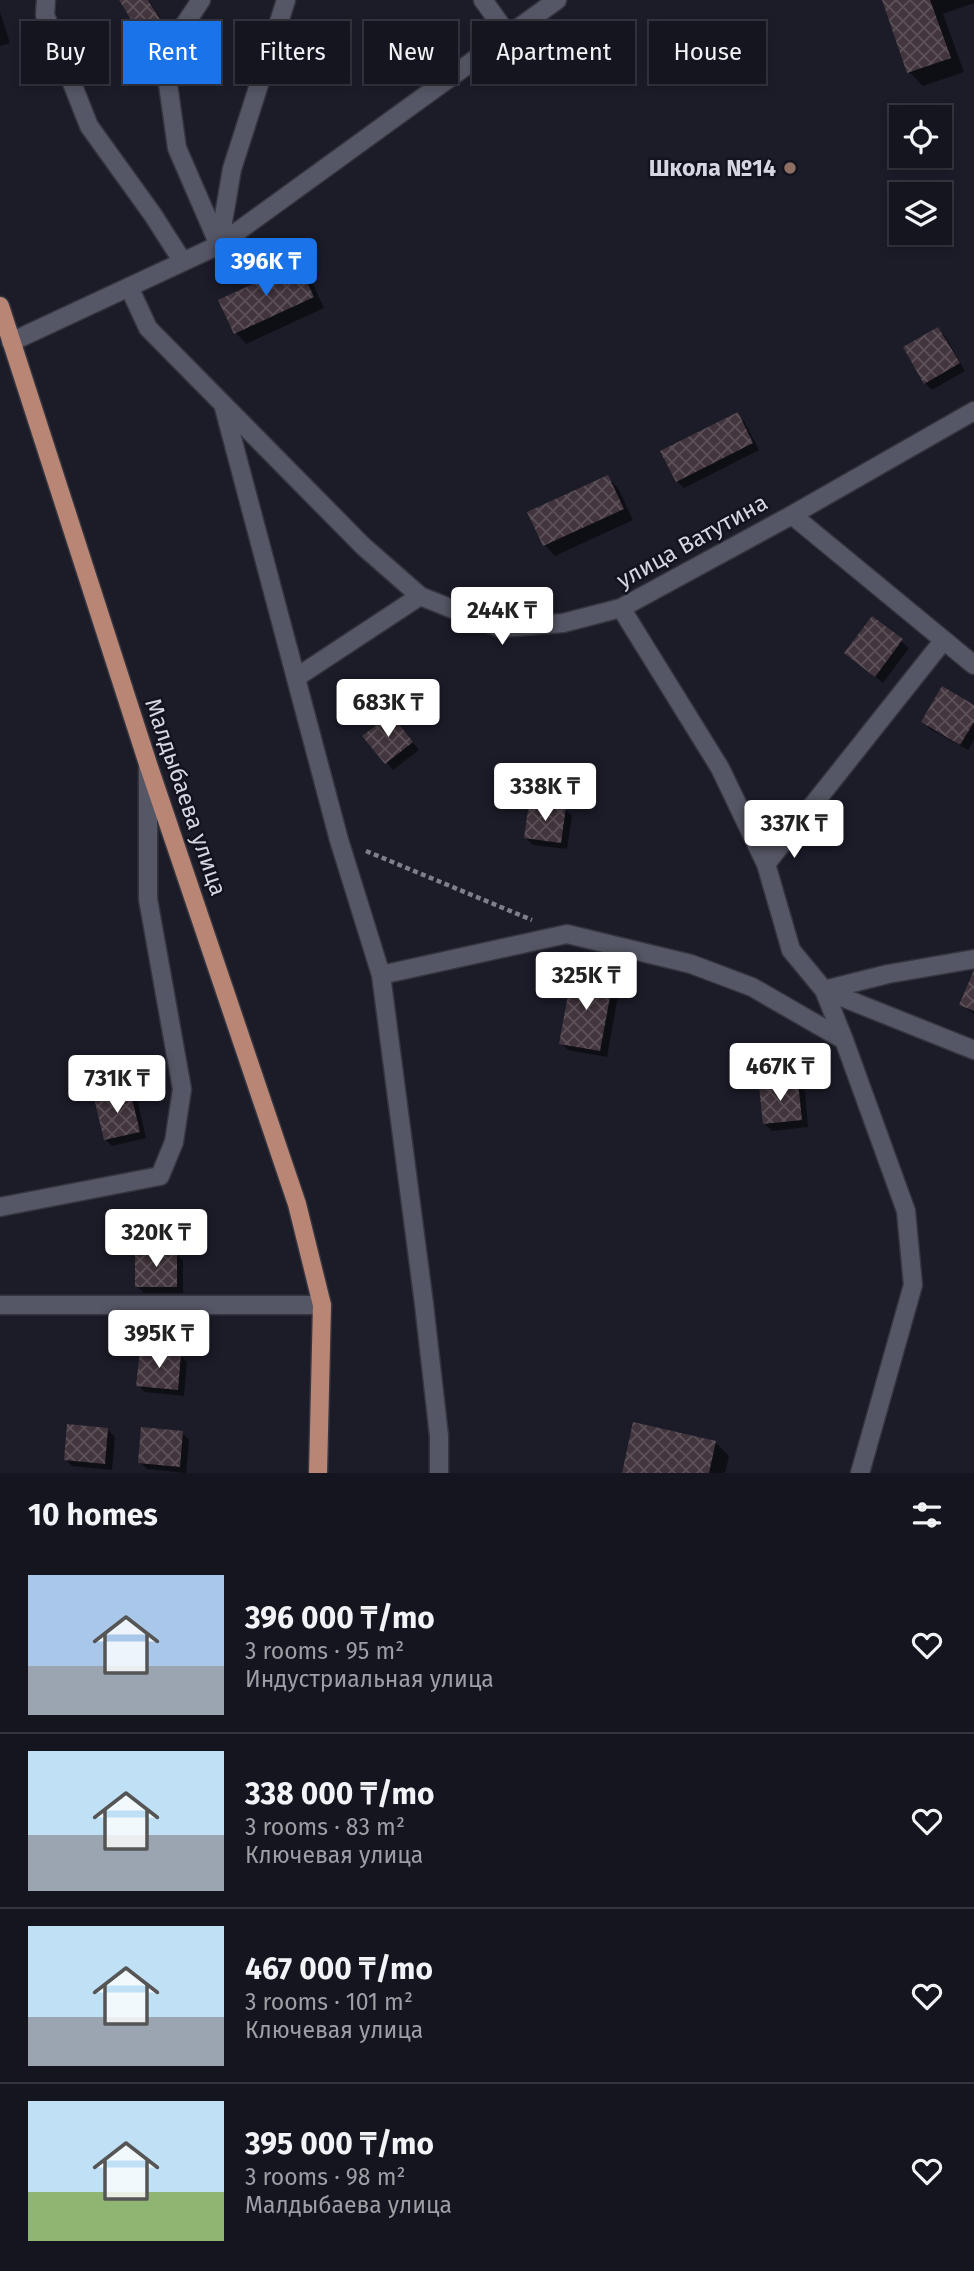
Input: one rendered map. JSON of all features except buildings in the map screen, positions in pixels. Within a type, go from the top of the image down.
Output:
[{"type":"main road","name":"Малдыбаева улица","points":[[0,306],[148,764],[297,1203],[322,1305],[318,1473]]},
{"type":"street","points":[[46,0],[45,15],[89,126],[183,262]]},
{"type":"street","points":[[201,0],[174,38],[167,77],[177,148],[219,245]]},
{"type":"street","points":[[219,245],[232,169],[286,0]]},
{"type":"street","points":[[483,0],[498,21]]},
{"type":"street","points":[[528,21],[557,0]]},
{"type":"street","points":[[11,342],[219,245],[472,61]]},
{"type":"street","name":"улица Ватутина","points":[[129,287],[148,328],[363,546],[420,596],[500,628],[563,623],[621,608],[792,515],[974,411]]},
{"type":"street","points":[[223,404],[339,840],[381,975],[424,1304],[439,1436],[439,1473]]},
{"type":"street","points":[[792,515],[974,665]]},
{"type":"street","points":[[297,677],[420,596]]},
{"type":"street","points":[[621,608],[720,768],[766,864],[791,950],[824,990],[906,1210],[913,1285],[860,1473]]},
{"type":"street","points":[[766,864],[943,641]]},
{"type":"street","points":[[0,1207],[160,1176],[174,1142],[182,1089],[148,899],[148,764]]},
{"type":"street","points":[[381,975],[567,934],[691,964],[752,987],[844,1040]]},
{"type":"street","points":[[824,990],[888,974],[974,959]]},
{"type":"street","points":[[824,990],[974,1049]]},
{"type":"street","points":[[0,1305],[322,1305]]},
{"type":"path","points":[[339,840],[567,934]]},
{"type":"place","name":"Школа №14","points":[[790,168]]}]
